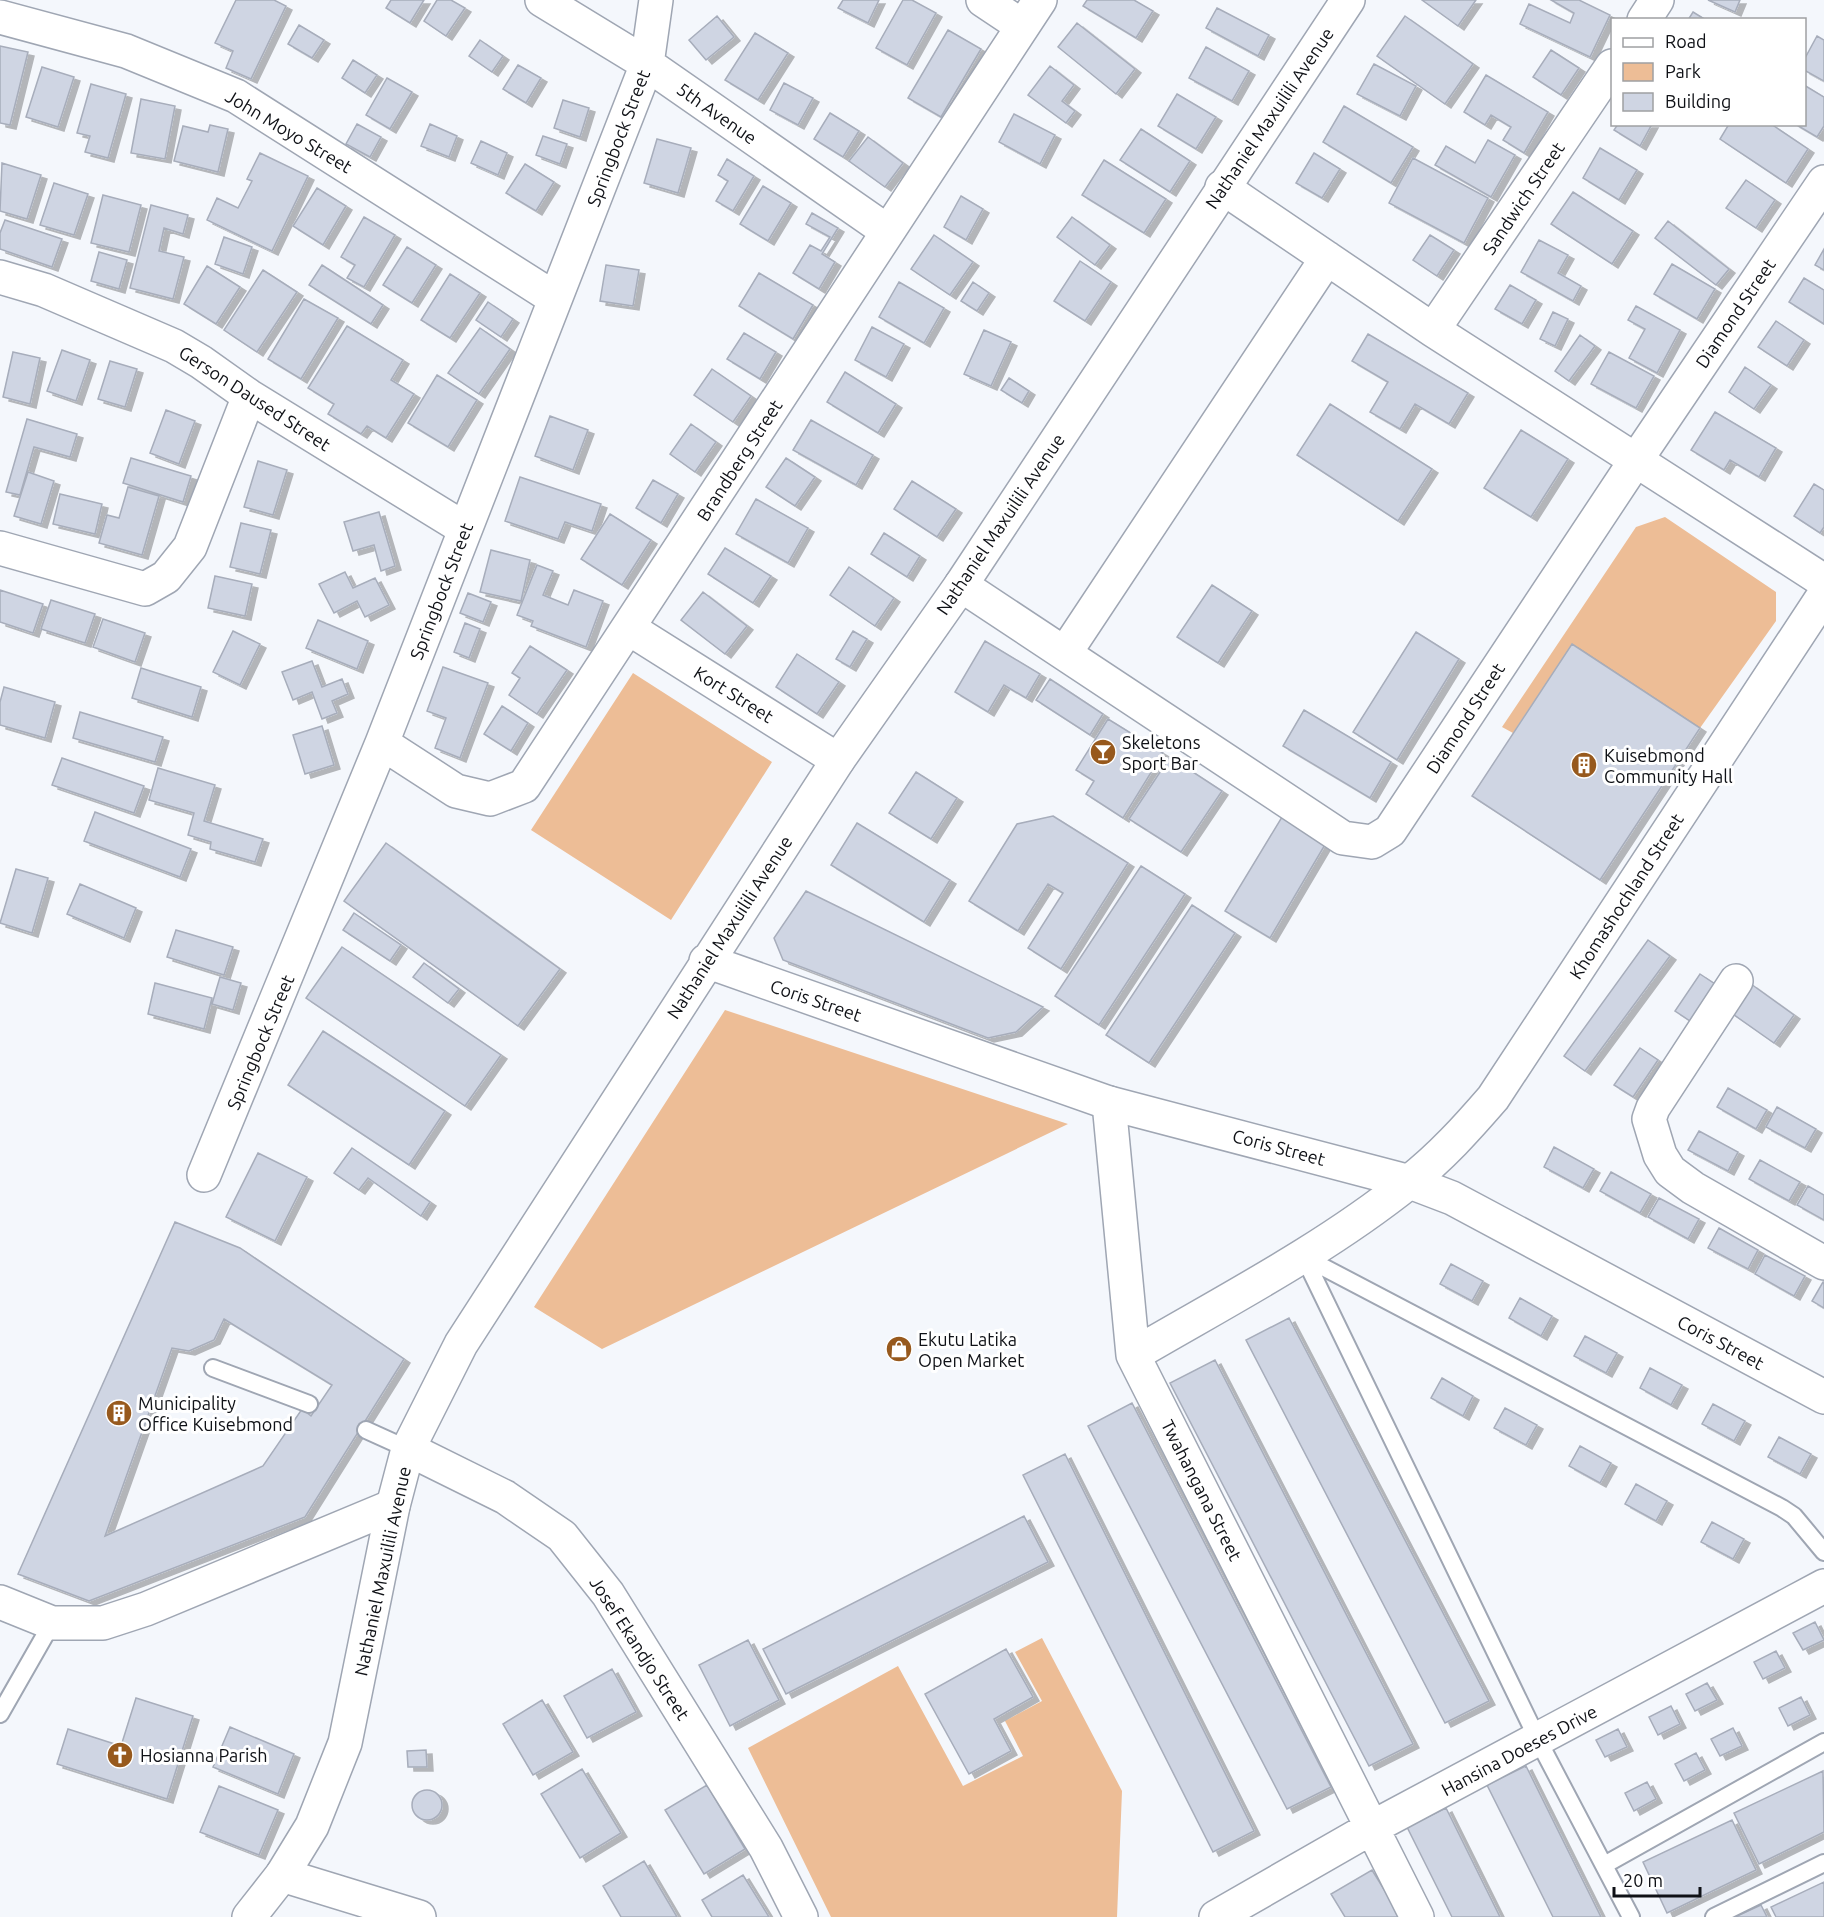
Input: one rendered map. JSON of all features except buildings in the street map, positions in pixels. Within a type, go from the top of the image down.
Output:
[{"type":"street","name":"5th Avenue","points":[[542,0],[647,64],[887,231]]},
{"type":"street","name":"Springbock Street","points":[[204,1175],[382,743],[647,64],[656,0]]},
{"type":"street","points":[[983,0],[1022,27]]},
{"type":"street","name":"Brandberg Street","points":[[382,743],[456,790],[490,799],[524,786],[630,629],[887,231],[1040,0]]},
{"type":"street","name":"Nathaniel Maxuilili Avenue","points":[[249,1917],[282,1875],[312,1826],[345,1743],[393,1506],[408,1449],[460,1344],[838,760],[961,585],[1222,187],[1348,0]]},
{"type":"street","points":[[1645,18],[1657,0]]},
{"type":"street","name":"John Moyo Street","points":[[0,17],[126,51],[236,96],[555,298]]},
{"type":"street","name":"Sandwich Street","points":[[1433,330],[1611,67]]},
{"type":"street","name":"Diamond Street","points":[[961,585],[1343,838],[1372,842],[1390,831],[1824,182]]},
{"type":"street","points":[[1222,187],[1433,330],[1824,581]]},
{"type":"street","points":[[1065,653],[1327,258]]},
{"type":"street","name":"Gerson Daused Street","points":[[0,277],[44,290],[174,346],[249,396],[465,529]]},
{"type":"street","points":[[0,548],[145,589],[166,577],[190,547],[249,396]]},
{"type":"street","name":"Khomashochland Street","points":[[1410,1182],[1460,1137],[1493,1098],[1824,595]]},
{"type":"street","name":"Kort Street","points":[[630,629],[838,760]]},
{"type":"street","name":"Coris Street","points":[[706,961],[1109,1103],[1410,1182],[1452,1198],[1824,1397]]},
{"type":"street","points":[[1736,981],[1653,1108],[1649,1119],[1654,1138],[1670,1171],[1693,1188],[1824,1263]]},
{"type":"street","points":[[1109,1103],[1133,1355],[1304,1257],[1410,1182]]},
{"type":"street","name":"Twahangana Street","points":[[1133,1355],[1417,1917]]},
{"type":"street","name":"Josef Ekandjo Street","points":[[408,1449],[505,1497],[562,1536],[619,1612],[766,1848],[801,1917]]},
{"type":"street","points":[[0,1602],[52,1623],[104,1623],[146,1609],[393,1506]]},
{"type":"street","name":"Hansina Doeses Drive","points":[[1216,1917],[1373,1827],[1824,1586]]},
{"type":"street","points":[[282,1875],[419,1917]]},
{"type":"lane","points":[[1304,1257],[1782,1508],[1794,1516],[1824,1552]]},
{"type":"lane","points":[[1304,1257],[1538,1740],[1606,1864],[1631,1917]]},
{"type":"lane","points":[[213,1368],[309,1404]]},
{"type":"lane","points":[[366,1430],[408,1449]]},
{"type":"lane","points":[[0,1714],[52,1623]]},
{"type":"lane","points":[[1606,1864],[1824,1742]]},
{"type":"lane","points":[[1714,1917],[1824,1863]]},
{"type":"green space","points":[[1665,517],[1776,592],[1776,621],[1700,728],[1572,645],[1513,733],[1502,727],[1636,527]]},
{"type":"green space","points":[[633,673],[772,762],[671,920],[531,830]]},
{"type":"green space","points":[[725,1010],[1068,1124],[602,1349],[534,1307]]},
{"type":"green space","points":[[1042,1638],[1122,1791],[1117,1917],[831,1917],[748,1748],[898,1666],[963,1786],[1023,1756],[1005,1721],[1042,1701],[1015,1652]]},
{"type":"place","name":"Skeletons Sport Bar","points":[[1103,752]]},
{"type":"place","name":"Kuisebmond Community Hall","points":[[1584,765]]},
{"type":"place","name":"Ekutu Latika Open Market","points":[[899,1349]]},
{"type":"place","name":"Municipality Office Kuisebmond","points":[[119,1413]]},
{"type":"place","name":"Hosianna Parish","points":[[120,1755]]}]
